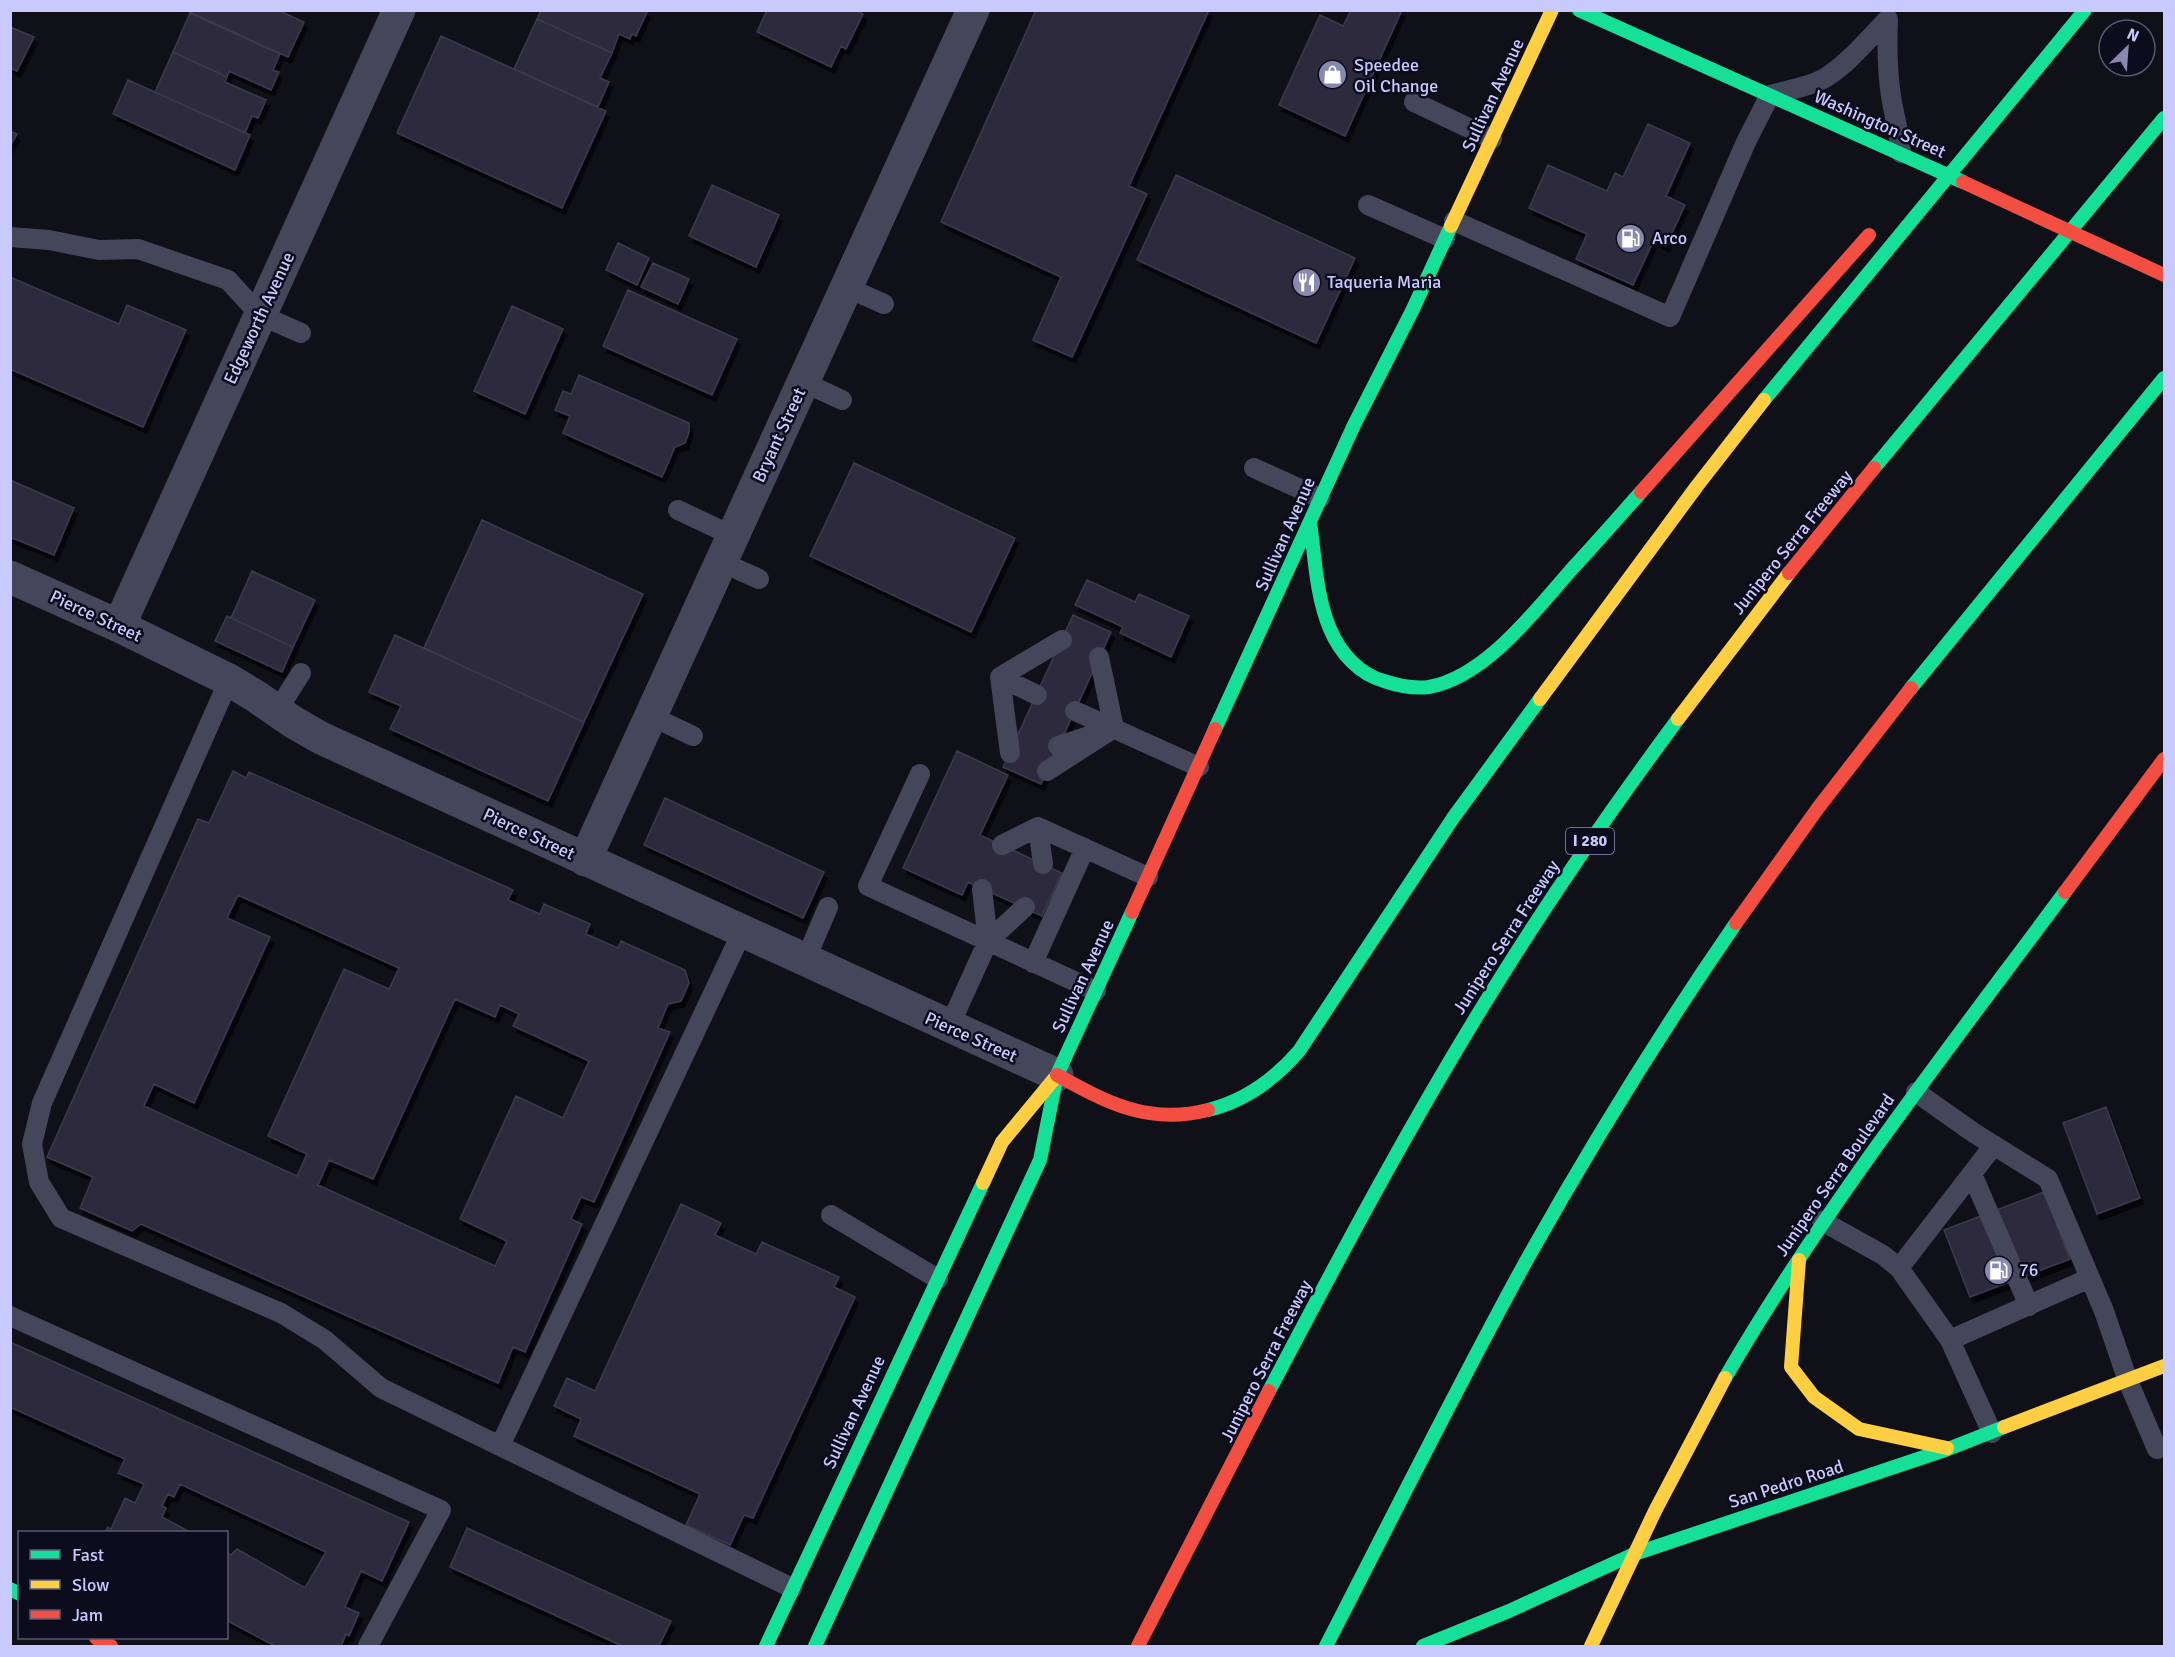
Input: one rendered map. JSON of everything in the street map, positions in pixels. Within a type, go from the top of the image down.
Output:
[{"type":"main road","name":"Sullivan Avenue","points":[[815,1647],[1040,1160],[1057,1075],[1353,425],[1398,339],[1552,10]]},
{"type":"main road","name":"Washington Street","points":[[1579,10],[1901,153],[2164,275]]},
{"type":"main road","points":[[1976,121],[2079,10]]},
{"type":"main road","points":[[1057,1075],[1123,1108],[1142,1113],[1180,1115],[1198,1113],[1235,1102],[1254,1092],[1281,1070],[1308,1039],[1453,818],[1710,469],[1856,286],[2085,10]]},
{"type":"main road","name":"Junipero Serra Freeway","points":[[1138,1647],[1306,1321],[1391,1164],[1474,1019],[1564,879],[1660,742],[1760,609],[2164,118]]},
{"type":"main road","points":[[1920,180],[1944,155]]},
{"type":"main road","points":[[1310,522],[1328,627],[1342,652],[1351,662],[1374,678],[1397,686],[1412,687],[1441,683],[1467,672],[1506,642],[1556,589],[1881,223]]},
{"type":"main road","points":[[1326,1647],[1502,1306],[1623,1098],[1711,960],[1757,892],[1854,759],[2164,378]]},
{"type":"main road","name":"Junipero Serra Boulevard","points":[[1591,1647],[1634,1554],[1712,1401],[1822,1221],[2164,759]]},
{"type":"main road","name":"Sullivan Avenue","points":[[766,1647],[1002,1142],[1057,1075]]},
{"type":"main road","points":[[1799,1257],[1791,1367],[1814,1397],[1859,1429],[1948,1449]]},
{"type":"main road","name":"San Pedro Road","points":[[1423,1647],[1634,1554],[1948,1449],[2164,1366]]},
{"type":"main road","points":[[98,1639],[111,1647]]},
{"type":"street","name":"Edgeworth Avenue","points":[[119,626],[399,10]]},
{"type":"street","name":"Bryant Street","points":[[585,860],[973,10]]},
{"type":"street","name":"Pierce Street","points":[[10,577],[119,626],[230,680],[321,738],[1057,1075]]},
{"type":"lane","points":[[1368,205],[1449,230],[1670,317],[1746,142],[1770,95],[1824,78],[1847,61],[1888,20],[1889,77],[1901,153]]},
{"type":"lane","points":[[1414,102],[1492,139]]},
{"type":"lane","points":[[10,237],[49,240],[99,250],[138,249],[228,280],[260,315],[301,333]]},
{"type":"lane","points":[[846,287],[884,304]]},
{"type":"lane","points":[[803,382],[842,400]]},
{"type":"lane","points":[[1254,468],[1320,498]]},
{"type":"lane","points":[[678,510],[727,549],[759,579]]},
{"type":"lane","points":[[1000,677],[1062,640]]},
{"type":"lane","points":[[1099,657],[1114,728]]},
{"type":"lane","points":[[1000,677],[1053,660]]},
{"type":"lane","points":[[277,711],[301,673]]},
{"type":"lane","points":[[1000,677],[1037,695]]},
{"type":"lane","points":[[1000,677],[1021,728]]},
{"type":"lane","points":[[1000,677],[1010,753]]},
{"type":"lane","points":[[1090,678],[1114,728]]},
{"type":"lane","points":[[230,680],[42,1103],[32,1144],[39,1182],[62,1218],[281,1313],[325,1340],[381,1388],[792,1588]]},
{"type":"lane","points":[[1075,711],[1199,767]]},
{"type":"lane","points":[[651,716],[693,736]]},
{"type":"lane","points":[[1058,746],[1114,728]]},
{"type":"lane","points":[[1047,771],[1114,728]]},
{"type":"lane","points":[[920,774],[868,886],[1096,991]]},
{"type":"lane","points":[[1038,827],[1148,877]]},
{"type":"lane","points":[[1002,845],[1038,827]]},
{"type":"lane","points":[[1038,827],[1043,864]]},
{"type":"lane","points":[[1033,963],[1085,848]]},
{"type":"lane","points":[[982,889],[988,941]]},
{"type":"lane","points":[[805,961],[828,907]]},
{"type":"lane","points":[[949,1027],[988,941],[1025,907]]},
{"type":"lane","points":[[500,1446],[742,932]]},
{"type":"lane","points":[[1916,1092],[2048,1179],[2104,1311],[2128,1381],[2157,1449]]},
{"type":"lane","points":[[1899,1268],[1994,1145]]},
{"type":"lane","points":[[1972,1174],[2029,1306]]},
{"type":"lane","points":[[831,1215],[938,1279]]},
{"type":"lane","points":[[1822,1221],[1883,1255],[1899,1268],[1950,1340],[1992,1433]]},
{"type":"lane","points":[[1950,1340],[2090,1278]]},
{"type":"lane","points":[[10,1316],[441,1510],[368,1647]]},
{"type":"building","points":[[185,10],[278,10],[304,22],[288,57]]},
{"type":"building","points":[[541,10],[643,10],[647,12],[636,36],[632,34],[630,39],[619,34],[612,53],[537,19]]},
{"type":"building","points":[[767,10],[856,10],[863,14],[846,49],[841,46],[831,67],[757,32]]},
{"type":"building","points":[[1036,10],[1209,10],[1129,186],[1147,194],[1072,357],[1033,340],[1061,277],[941,222]]},
{"type":"building","name":"Speedee Oil Change","points":[[1351,10],[1402,10],[1345,136],[1279,105],[1320,15],[1343,26]]},
{"type":"building","points":[[190,13],[280,54],[273,70],[279,72],[271,90],[229,71],[227,77],[173,52]]},
{"type":"building","points":[[537,19],[612,53],[600,78],[609,82],[598,107],[514,69]]},
{"type":"building","points":[[10,27],[34,37],[17,71],[10,68]]},
{"type":"building","points":[[441,36],[606,111],[562,208],[397,133]]},
{"type":"building","points":[[173,52],[227,77],[225,82],[266,100],[258,118],[252,116],[245,133],[155,92]]},
{"type":"building","points":[[128,80],[250,135],[235,170],[113,114]]},
{"type":"building","points":[[1648,124],[1690,143],[1666,196],[1685,205],[1666,246],[1654,240],[1633,285],[1576,259],[1587,234],[1529,208],[1548,165],[1607,191],[1615,173],[1623,177]]},
{"type":"building","points":[[10,131],[17,134],[10,146]]},
{"type":"building","points":[[1176,175],[1355,258],[1316,343],[1137,260]]},
{"type":"building","points":[[712,185],[779,215],[756,267],[689,236]]},
{"type":"building","points":[[618,243],[649,258],[637,285],[606,270]]},
{"type":"building","points":[[653,263],[689,279],[678,304],[641,287]]},
{"type":"building","points":[[10,277],[119,324],[127,305],[186,330],[143,427],[10,369]]},
{"type":"building","points":[[628,290],[737,339],[712,395],[603,346]]},
{"type":"building","points":[[512,306],[563,329],[525,414],[474,391]]},
{"type":"building","points":[[579,375],[689,423],[685,443],[675,447],[662,477],[563,433],[570,416],[555,410],[563,391],[571,394]]},
{"type":"building","points":[[854,463],[1015,538],[971,632],[810,556]]},
{"type":"building","points":[[10,480],[74,508],[54,555],[10,537]]},
{"type":"building","points":[[482,520],[643,594],[584,722],[424,648]]},
{"type":"building","points":[[252,571],[315,600],[293,647],[231,618]]},
{"type":"building","points":[[1087,580],[1135,602],[1139,594],[1189,616],[1171,657],[1120,633],[1123,627],[1075,605]]},
{"type":"building","points":[[1073,615],[1111,632],[1041,784],[1003,767]]},
{"type":"building","points":[[227,616],[293,647],[282,672],[215,641]]},
{"type":"building","points":[[395,635],[584,722],[548,801],[390,729],[401,706],[369,692]]},
{"type":"building","points":[[957,751],[1008,775],[980,835],[1062,873],[1042,916],[968,882],[962,895],[903,868]]},
{"type":"building","points":[[233,771],[246,778],[249,772],[513,890],[508,900],[540,914],[544,904],[590,924],[586,934],[618,948],[621,941],[685,970],[689,983],[681,1001],[668,1004],[658,1028],[670,1032],[594,1202],[581,1197],[571,1219],[582,1224],[525,1352],[513,1347],[498,1383],[141,1224],[132,1231],[80,1208],[93,1177],[47,1157],[198,819],[209,823]],"holes":[[[238,895],[399,968],[389,989],[344,969],[268,1136],[307,1154],[297,1176],[144,1106],[154,1084],[194,1103],[270,937],[227,918]],[[455,999],[495,1017],[500,1005],[519,1014],[513,1026],[589,1061],[563,1118],[516,1096],[460,1219],[507,1241],[495,1266],[318,1185],[329,1160],[373,1179]]]},
{"type":"building","points":[[665,798],[824,872],[803,918],[644,845]]},
{"type":"building","points":[[2106,1107],[2140,1198],[2097,1214],[2063,1123]]},
{"type":"building","points":[[2044,1192],[2070,1259],[1970,1297],[1944,1230]]},
{"type":"building","points":[[681,1204],[721,1223],[715,1235],[756,1254],[762,1242],[839,1277],[834,1287],[855,1297],[753,1518],[744,1515],[730,1545],[686,1525],[700,1494],[574,1436],[581,1419],[554,1406],[567,1378],[595,1391]]},
{"type":"building","points":[[10,1342],[409,1522],[382,1581],[361,1571],[345,1607],[359,1613],[349,1636],[346,1634],[341,1646],[275,1646],[228,1621],[228,1554],[231,1555],[237,1549],[305,1588],[326,1552],[180,1484],[174,1497],[168,1494],[162,1506],[166,1508],[162,1517],[188,1531],[106,1531],[108,1527],[111,1529],[125,1498],[135,1503],[144,1484],[118,1473],[125,1459],[10,1407]]},
{"type":"building","points":[[467,1528],[671,1621],[659,1646],[622,1646],[450,1567]]},
{"type":"traffic: fast","points":[[1579,10],[1963,182]]},
{"type":"traffic: fast","points":[[1764,400],[2085,10]]},
{"type":"traffic: fast","points":[[1874,468],[2164,118]]},
{"type":"traffic: fast","points":[[1215,729],[1354,425],[1413,309],[1451,226]]},
{"type":"traffic: fast","points":[[1911,688],[2164,378]]},
{"type":"traffic: fast","points":[[1310,522],[1325,616],[1339,646],[1351,661],[1375,678],[1406,687],[1429,687],[1450,681],[1470,670],[1507,640],[1641,492]]},
{"type":"traffic: fast","points":[[1208,1110],[1234,1101],[1258,1088],[1299,1051],[1453,818],[1540,699]]},
{"type":"traffic: fast","points":[[1269,1391],[1383,1177],[1474,1020],[1568,873],[1678,719]]},
{"type":"traffic: fast","points":[[1725,1378],[1763,1314],[1845,1191],[2065,892]]},
{"type":"traffic: fast","points":[[815,1646],[1040,1160],[1057,1075],[1132,912]]},
{"type":"traffic: fast","points":[[1326,1646],[1525,1263],[1600,1133],[1736,923]]},
{"type":"traffic: fast","points":[[766,1646],[983,1183]]},
{"type":"traffic: fast","points":[[1423,1646],[1509,1611],[1634,1554],[1948,1449],[2004,1427]]},
{"type":"traffic: fast","points":[[10,1589],[18,1593]]},
{"type":"traffic: slow","points":[[1451,226],[1552,10]]},
{"type":"traffic: slow","points":[[1540,699],[1697,486],[1764,400]]},
{"type":"traffic: slow","points":[[1678,719],[1789,573]]},
{"type":"traffic: slow","points":[[983,1183],[1002,1142],[1054,1079]]},
{"type":"traffic: slow","points":[[1799,1260],[1791,1367],[1814,1397],[1859,1429],[1947,1448]]},
{"type":"traffic: slow","points":[[2004,1427],[2164,1366]]},
{"type":"traffic: slow","points":[[1591,1646],[1655,1511],[1725,1378]]},
{"type":"traffic: jam","points":[[1963,182],[2164,275]]},
{"type":"traffic: jam","points":[[1641,492],[1869,235]]},
{"type":"traffic: jam","points":[[1789,573],[1874,468]]},
{"type":"traffic: jam","points":[[1736,923],[1818,808],[1911,688]]},
{"type":"traffic: jam","points":[[1132,912],[1215,729]]},
{"type":"traffic: jam","points":[[2065,892],[2164,759]]},
{"type":"traffic: jam","points":[[1057,1075],[1129,1109],[1166,1115],[1208,1110]]},
{"type":"traffic: jam","points":[[1138,1646],[1269,1391]]},
{"type":"traffic: jam","points":[[98,1639],[111,1646]]},
{"type":"place","name":"Speedee Oil Change","points":[[1333,75]]},
{"type":"place","name":"Arco","points":[[1631,238]]},
{"type":"place","name":"Taqueria Maria","points":[[1306,282]]},
{"type":"place","name":"76","points":[[1998,1270]]}]
